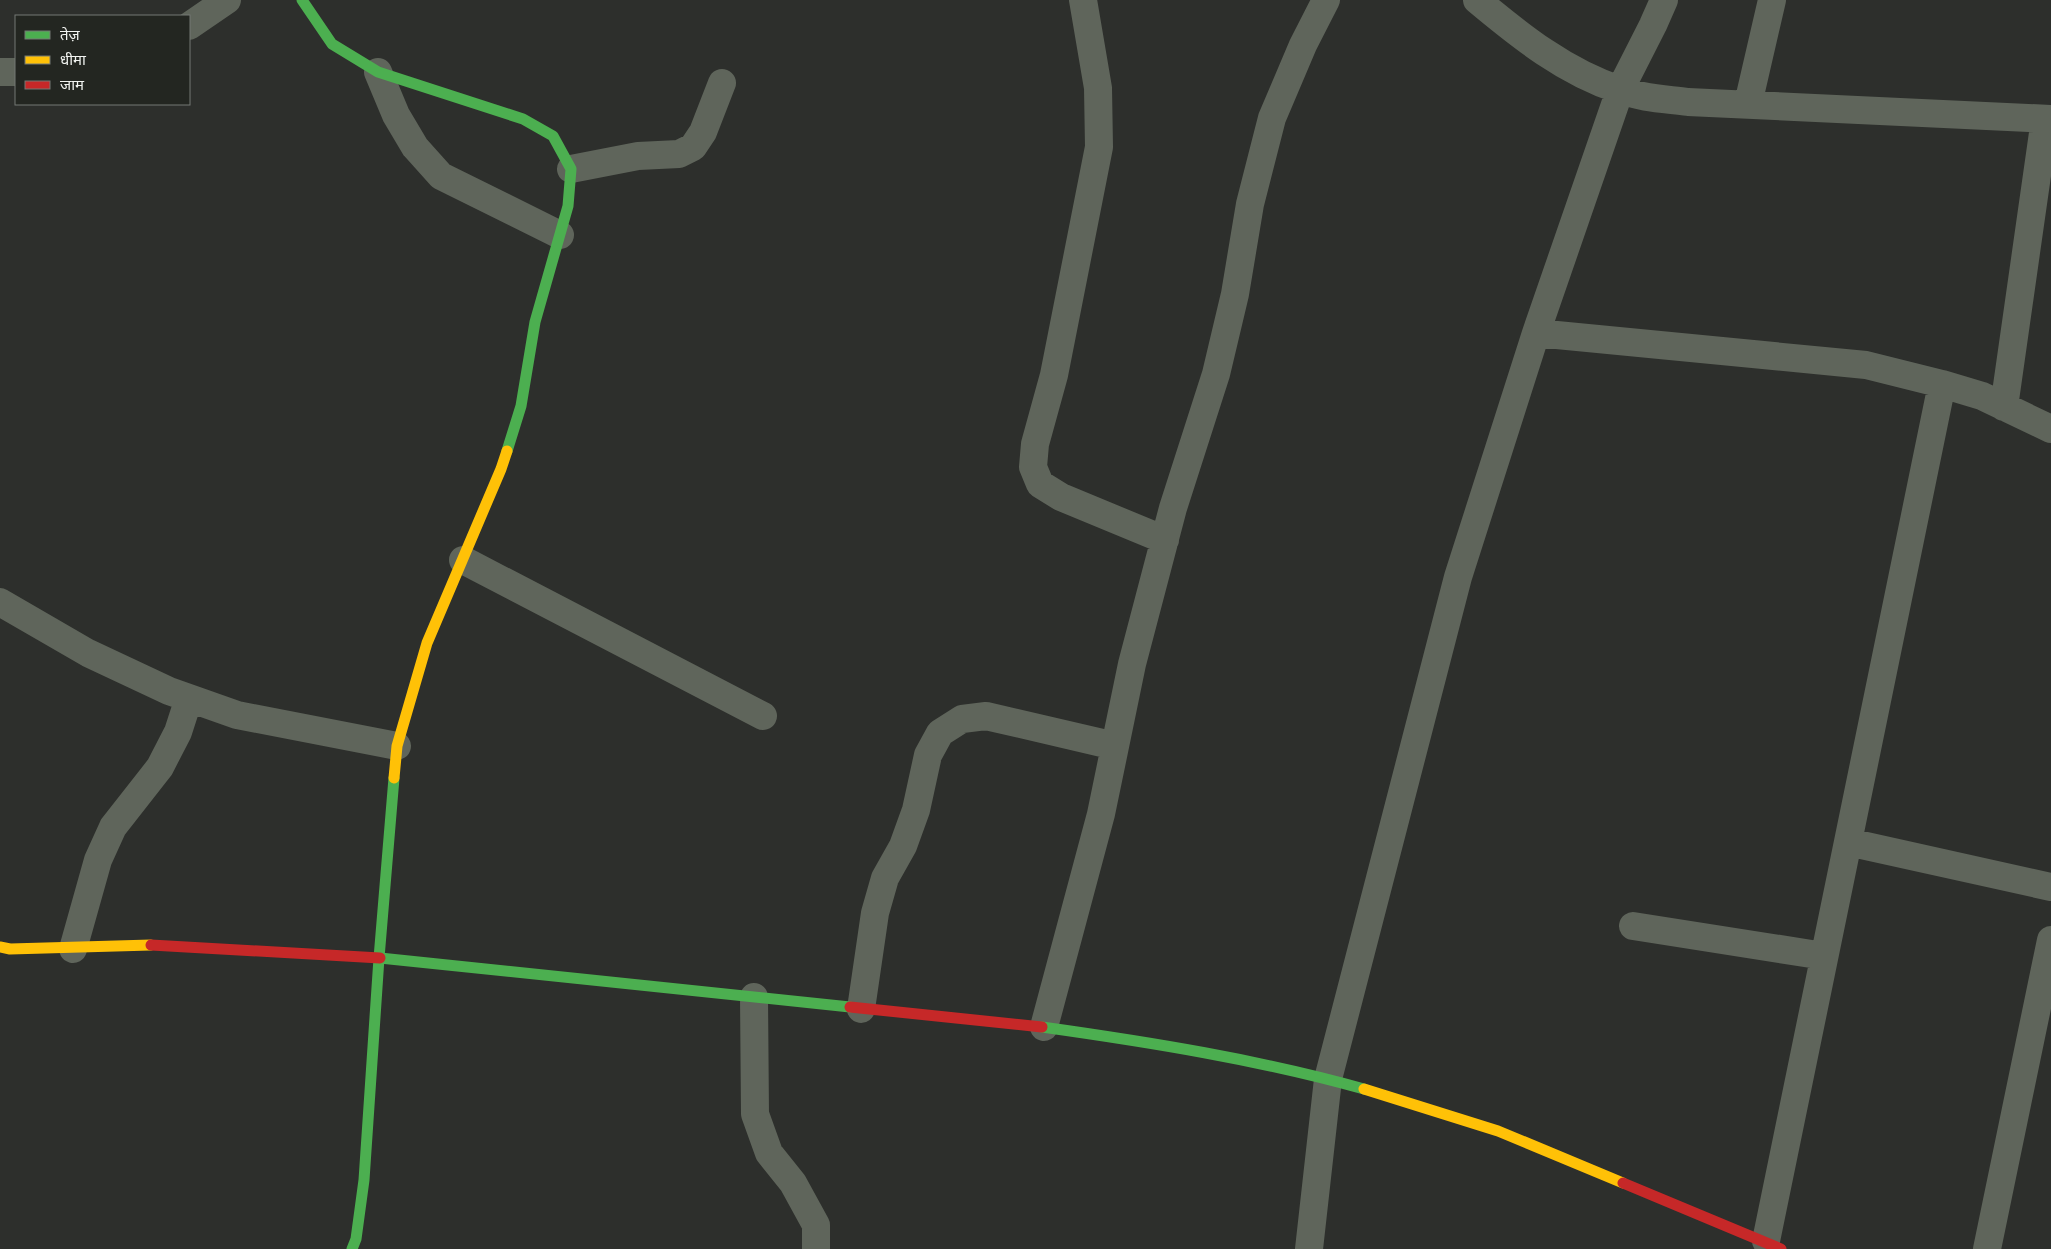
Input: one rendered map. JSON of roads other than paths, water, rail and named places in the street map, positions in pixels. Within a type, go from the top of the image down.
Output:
[{"type":"street","points":[[190,25],[227,0]]},
{"type":"street","points":[[302,0],[332,44],[378,72],[522,119],[553,136],[571,169],[568,206],[535,322],[521,406],[501,469],[427,643],[397,746],[379,958],[364,1180],[356,1240],[352,1249]]},
{"type":"street","points":[[1083,0],[1098,88],[1099,146],[1054,375],[1034,444],[1034,467],[1040,484],[1061,497],[1165,540]]},
{"type":"street","points":[[1044,1027],[1101,814],[1132,664],[1173,508],[1216,374],[1235,294],[1250,204],[1272,118],[1303,44],[1326,0]]},
{"type":"street","points":[[1477,0],[1523,38],[1564,66],[1620,90],[1651,97],[1688,102],[2048,119],[2004,407]]},
{"type":"street","points":[[1308,1249],[1328,1079],[1458,577],[1536,333],[1620,90],[1654,25],[1664,0]]},
{"type":"street","points":[[1748,104],[1772,0]]},
{"type":"street","points":[[0,72],[15,72]]},
{"type":"street","points":[[378,72],[396,115],[415,147],[441,176],[560,235]]},
{"type":"street","points":[[571,169],[638,156],[679,154],[693,147],[703,132],[722,82]]},
{"type":"street","points":[[1536,333],[1866,365],[1982,396],[2051,429]]},
{"type":"street","points":[[0,947],[10,949],[73,949],[150,945],[379,958],[1044,1027],[1224,1057],[1328,1079],[1498,1131],[1774,1245],[1824,956],[1942,384]]},
{"type":"street","points":[[463,560],[763,716]]},
{"type":"street","points":[[0,602],[88,653],[170,691],[237,716],[397,746]]},
{"type":"street","points":[[73,949],[98,860],[113,827],[160,768],[178,732],[190,698]]},
{"type":"street","points":[[861,1009],[875,912],[882,886],[903,846],[916,810],[928,755],[940,733],[962,719],[986,716],[1115,746]]},
{"type":"street","points":[[1848,842],[2051,888]]},
{"type":"street","points":[[1633,926],[1824,956]]},
{"type":"street","points":[[1987,1249],[2051,940]]},
{"type":"street","points":[[754,997],[755,1114],[769,1153],[793,1183],[816,1225],[816,1249]]}]
